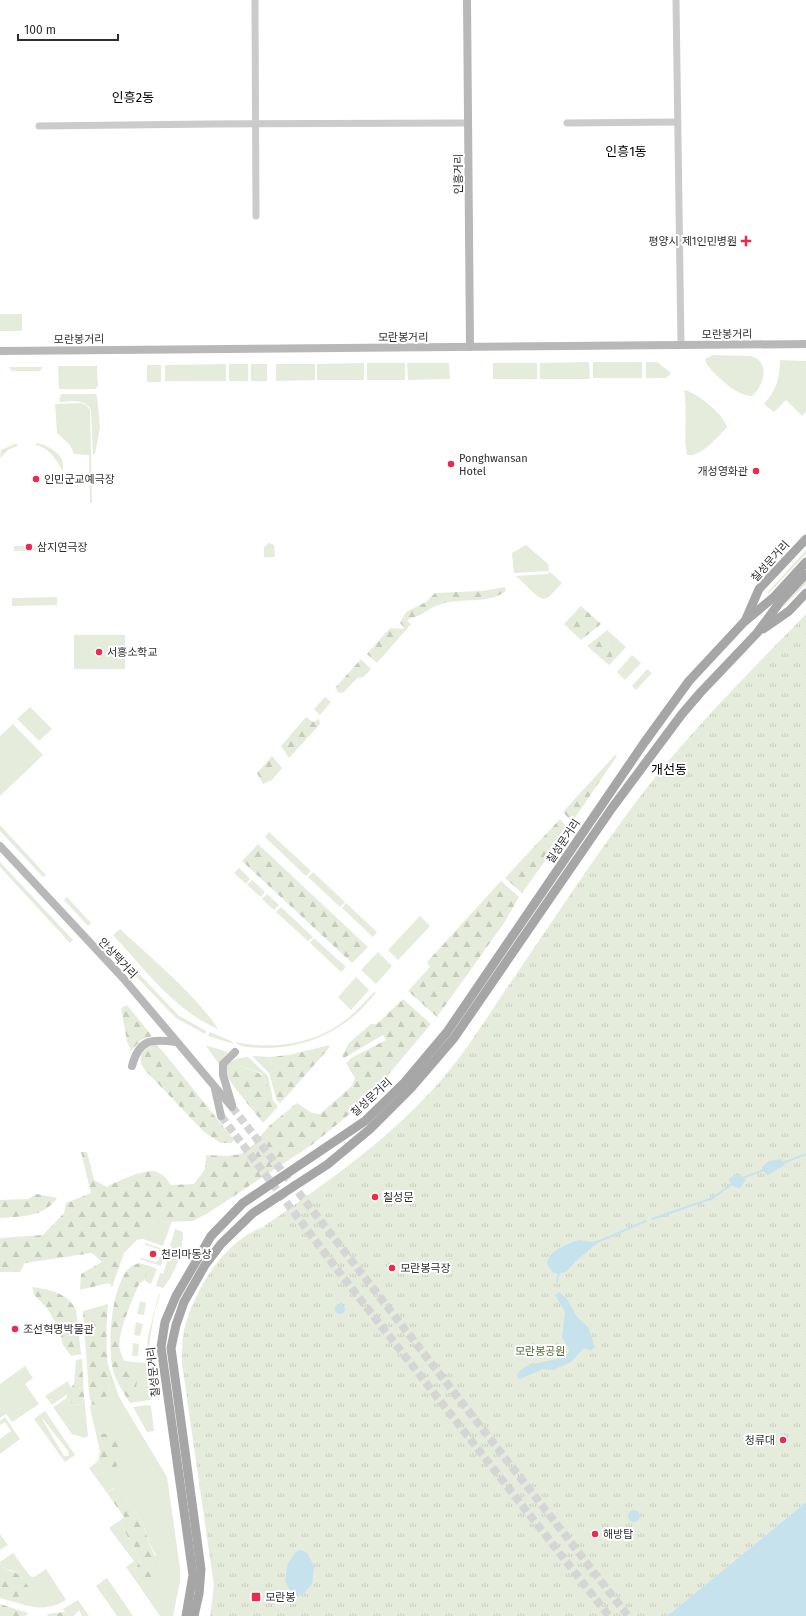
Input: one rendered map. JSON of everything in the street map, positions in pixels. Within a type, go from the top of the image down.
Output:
[{"type":"main road","name":"인흥거리","points":[[467,0],[470,347]]},
{"type":"main road","name":"모란봉거리","points":[[0,351],[806,344]]},
{"type":"main road","name":"칠성문거리","points":[[744,622],[759,589],[806,539]]},
{"type":"main road","name":"칠성문거리","points":[[186,1616],[193,1575],[160,1346],[165,1322],[176,1296],[196,1259],[211,1236],[243,1203],[365,1121],[405,1082],[447,1032],[644,743],[689,681],[744,622],[774,597],[806,562]]},
{"type":"main road","name":"칠성문거리","points":[[194,1616],[199,1594],[201,1569],[171,1348],[176,1325],[184,1302],[205,1265],[221,1244],[242,1222],[328,1164],[380,1120],[411,1088],[454,1038],[608,814],[666,735],[700,693],[757,633],[780,602],[806,574]]},
{"type":"main road","name":"칠성문거리","points":[[757,633],[789,611],[806,593]]},
{"type":"main road","points":[[744,622],[757,633]]},
{"type":"main road","name":"안상택거리","points":[[0,846],[122,978],[232,1107],[223,1075],[223,1064],[235,1052]]},
{"type":"main road","points":[[132,1066],[135,1055],[141,1046],[149,1042],[159,1040],[176,1042]]},
{"type":"main road","points":[[215,1088],[221,1116]]},
{"type":"street","points":[[255,0],[256,216]]},
{"type":"street","points":[[676,0],[676,122],[681,345]]},
{"type":"street","points":[[567,123],[676,122]]},
{"type":"street","points":[[39,126],[468,123]]},
{"type":"green space","points":[[0,314],[22,314],[22,331],[0,331]]},
{"type":"green space","points":[[713,355],[751,356],[757,359],[761,363],[764,374],[760,386],[756,392],[752,396],[740,393],[720,379],[706,363],[705,359]]},
{"type":"green space","points":[[780,360],[806,361],[806,412],[802,416],[786,400],[774,412],[764,404],[772,394],[776,384]]},
{"type":"green space","points":[[589,362],[590,379],[540,379],[540,363]]},
{"type":"green space","points":[[593,362],[642,362],[642,378],[593,378]]},
{"type":"green space","points":[[646,362],[657,362],[671,373],[666,378],[646,378]]},
{"type":"green space","points":[[364,363],[364,380],[317,380],[317,364]]},
{"type":"green space","points":[[367,363],[405,363],[405,380],[367,380]]},
{"type":"green space","points":[[407,363],[449,363],[450,379],[408,380]]},
{"type":"green space","points":[[493,363],[537,363],[537,379],[493,379]]},
{"type":"green space","points":[[226,364],[226,381],[165,381],[165,365]]},
{"type":"green space","points":[[229,364],[248,364],[248,381],[229,381]]},
{"type":"green space","points":[[251,364],[267,364],[267,381],[251,381]]},
{"type":"green space","points":[[276,364],[315,364],[315,380],[276,381]]},
{"type":"green space","points":[[147,365],[161,365],[161,382],[147,382]]},
{"type":"green space","points":[[58,366],[97,366],[98,386],[95,389],[59,389]]},
{"type":"green space","points":[[9,367],[43,367],[40,371],[12,371]]},
{"type":"green space","points":[[684,390],[703,399],[721,416],[727,427],[709,446],[693,455],[687,455],[685,431],[686,406]]},
{"type":"green space","points":[[61,394],[95,394],[97,396],[100,427],[95,454],[93,454],[91,410],[88,406],[81,402],[59,402]]},
{"type":"green space","points":[[81,403],[86,405],[90,410],[92,503],[90,503],[89,455],[74,454],[70,445],[57,433],[55,404]]},
{"type":"green space","points":[[17,443],[17,446],[8,450],[0,458],[1,450]]},
{"type":"green space","points":[[36,443],[49,447],[60,456],[63,464],[63,471],[52,455],[46,449],[36,445]]},
{"type":"green space","points":[[269,543],[274,545],[275,557],[264,557],[264,547]]},
{"type":"green space","points":[[526,545],[548,564],[549,571],[514,573],[512,553]]},
{"type":"green space","points":[[14,546],[50,546],[50,550],[14,551]]},
{"type":"green space","points":[[806,550],[806,554],[768,594],[768,592]]},
{"type":"green space","points":[[550,572],[562,583],[549,597],[543,599],[537,596],[516,576],[547,574]]},
{"type":"green space","points":[[806,581],[806,584],[783,607],[783,606]]},
{"type":"green space","points":[[505,587],[506,591],[491,598],[449,602],[433,607],[418,616],[410,618],[407,621],[411,624],[377,663],[367,654],[390,628],[403,629],[404,627],[400,623],[406,612],[426,602],[435,593],[482,591]]},
{"type":"green space","points":[[57,597],[57,605],[12,606],[12,598]]},
{"type":"green space","points":[[581,606],[601,624],[581,640],[564,624]]},
{"type":"green space","name":"모란봉공원","points":[[806,614],[806,1502],[667,1616],[210,1616],[214,1586],[182,1364],[182,1342],[184,1330],[195,1299],[203,1284],[224,1255],[236,1243],[263,1227],[354,1161],[396,1126],[436,1086],[455,1064],[472,1040],[595,858],[647,787],[690,736]]},
{"type":"green space","points":[[607,630],[626,647],[613,661],[611,649],[605,632]]},
{"type":"green space","points":[[605,632],[611,649],[613,661],[609,665],[587,646]]},
{"type":"green space","name":"서흥소학교","points":[[74,635],[125,635],[125,669],[74,669]]},
{"type":"green space","points":[[632,655],[641,663],[625,680],[617,672]]},
{"type":"green space","points":[[361,659],[371,669],[363,677],[357,678],[344,692],[339,693],[335,688]]},
{"type":"green space","points":[[647,669],[652,673],[636,690],[632,686]]},
{"type":"green space","points":[[325,697],[331,702],[320,715],[314,709]]},
{"type":"green space","points":[[30,707],[52,729],[39,741],[17,719]]},
{"type":"green space","points":[[306,717],[313,722],[319,719],[320,724],[289,758],[281,746]]},
{"type":"green space","points":[[13,724],[43,755],[0,796],[0,736]]},
{"type":"green space","points":[[615,755],[617,756],[572,822],[563,812]]},
{"type":"green space","points":[[272,756],[282,768],[272,780],[263,784],[257,773]]},
{"type":"green space","points":[[560,819],[568,829],[522,893],[505,878]]},
{"type":"green space","points":[[0,825],[46,875],[43,877],[0,831]]},
{"type":"green space","points":[[269,832],[311,871],[306,876],[265,837]]},
{"type":"green space","points":[[258,844],[368,947],[352,963],[242,861]]},
{"type":"green space","points":[[0,862],[73,940],[70,943],[0,867]]},
{"type":"green space","points":[[239,868],[250,879],[246,884],[234,873]]},
{"type":"green space","points":[[313,872],[345,902],[340,907],[308,877]]},
{"type":"green space","points":[[252,880],[265,892],[261,897],[247,885]]},
{"type":"green space","points":[[501,881],[519,897],[504,923],[437,1017],[408,991],[430,967],[427,962]]},
{"type":"green space","points":[[267,894],[279,905],[274,910],[262,899]]},
{"type":"green space","points":[[67,897],[91,923],[88,926],[64,900]]},
{"type":"green space","points":[[346,903],[377,932],[373,937],[342,908]]},
{"type":"green space","points":[[281,907],[313,937],[308,941],[276,912]]},
{"type":"green space","points":[[420,916],[430,926],[398,960],[388,950]]},
{"type":"green space","points":[[120,929],[198,1003],[218,1029],[202,1021],[188,1011],[161,988],[113,935]]},
{"type":"green space","points":[[314,938],[346,967],[341,972],[310,943]]},
{"type":"green space","points":[[107,940],[178,1015],[206,1031],[205,1034],[176,1018],[107,946]]},
{"type":"green space","points":[[378,952],[392,966],[376,984],[361,970]]},
{"type":"green space","points":[[356,977],[369,990],[351,1010],[338,997]]},
{"type":"green space","points":[[374,992],[376,993],[361,1010],[340,1026],[319,1037],[297,1045],[261,1048],[243,1046],[235,1042],[280,1045],[309,1039],[336,1027],[359,1008]]},
{"type":"green space","points":[[403,999],[431,1024],[367,1100],[313,1144],[208,1213],[193,1221],[155,1222],[124,1253],[112,1287],[109,1283],[80,1290],[81,1274],[102,1262],[92,1253],[25,1263],[20,1272],[0,1272],[0,1238],[43,1235],[64,1213],[66,1203],[91,1193],[81,1152],[87,1152],[94,1180],[107,1187],[130,1176],[149,1171],[159,1173],[166,1178],[171,1185],[194,1184],[205,1169],[206,1155],[228,1156],[241,1154],[253,1145],[270,1125],[297,1103],[312,1113],[320,1114],[352,1086],[355,1078],[346,1063],[351,1058],[386,1040],[383,1035],[344,1058],[342,1056],[349,1043],[371,1024],[377,1024]]},
{"type":"green space","points":[[127,1005],[152,1036],[141,1040],[131,1051],[127,1041],[121,1008]]},
{"type":"green space","points":[[210,1032],[231,1041],[234,1044],[208,1036]]},
{"type":"green space","points":[[154,1044],[161,1049],[234,1140],[231,1143],[221,1143],[204,1132],[145,1070],[141,1062],[142,1054],[146,1048]]},
{"type":"green space","points":[[329,1045],[329,1048],[285,1098],[280,1103],[277,1101],[269,1073],[272,1066],[270,1057],[289,1055]]},
{"type":"green space","points":[[206,1046],[208,1046],[228,1052],[219,1064]]},
{"type":"green space","points":[[252,1056],[270,1057],[272,1066],[269,1073]]},
{"type":"green space","points":[[248,1057],[268,1076],[273,1100],[266,1100],[265,1098],[264,1092],[268,1084],[261,1073],[240,1066],[225,1072],[228,1065],[234,1060]]},
{"type":"green space","points":[[240,1066],[257,1072],[263,1076],[268,1084],[265,1088],[264,1096],[266,1100],[273,1100],[278,1107],[263,1123],[235,1088],[225,1072],[231,1068]]},
{"type":"green space","points":[[37,1194],[57,1198],[51,1205],[39,1213],[0,1218],[0,1200],[28,1199]]},
{"type":"green space","points":[[172,1221],[163,1246],[143,1239],[136,1240],[155,1222]]},
{"type":"green space","points":[[175,1229],[183,1232],[180,1255],[172,1275],[163,1288],[156,1286],[160,1273],[163,1274],[172,1247],[170,1246]]},
{"type":"green space","points":[[145,1243],[166,1250],[161,1266],[140,1259],[155,1262],[158,1261],[161,1252],[159,1249],[145,1245]]},
{"type":"green space","points":[[139,1263],[150,1266],[144,1280],[139,1284],[129,1307],[119,1344],[123,1358],[137,1381],[134,1401],[130,1403],[114,1374],[110,1347],[114,1303],[122,1278],[128,1269]]},
{"type":"green space","points":[[150,1266],[157,1269],[151,1284],[144,1280]]},
{"type":"green space","points":[[32,1287],[57,1293],[68,1299],[72,1304],[76,1310],[81,1354],[71,1356],[63,1345],[59,1329],[47,1308],[35,1296]]},
{"type":"green space","points":[[159,1294],[149,1347],[150,1400],[130,1403],[134,1400],[124,1361],[146,1363],[148,1336]]},
{"type":"green space","points":[[140,1301],[146,1303],[144,1315],[137,1314]]},
{"type":"green space","points":[[108,1304],[107,1348],[110,1391],[100,1404],[94,1405],[91,1403],[89,1394],[83,1311]]},
{"type":"green space","points":[[136,1322],[143,1324],[140,1336],[134,1335]]},
{"type":"green space","points":[[133,1343],[139,1344],[138,1356],[132,1356]]},
{"type":"green space","points":[[82,1359],[84,1396],[82,1404],[74,1405],[67,1398],[66,1394],[74,1384],[76,1360]]},
{"type":"green space","points":[[106,1359],[119,1397],[167,1477],[180,1568],[180,1581],[173,1616],[160,1616],[126,1567],[134,1561],[109,1528],[119,1521],[140,1560],[135,1571],[156,1555],[148,1541],[143,1523],[121,1494],[114,1488],[107,1493],[89,1468],[98,1461],[100,1464],[110,1433],[96,1434],[90,1408],[91,1403],[94,1405],[110,1391]]},
{"type":"green space","points":[[25,1366],[33,1378],[25,1384],[39,1404],[12,1422],[6,1414],[0,1418],[0,1384]]},
{"type":"green space","points":[[68,1381],[71,1389],[66,1395],[52,1405],[45,1396]]},
{"type":"green space","points":[[84,1396],[88,1436],[85,1438],[72,1434],[53,1407],[67,1398],[74,1405],[82,1404]]},
{"type":"green space","points":[[151,1406],[154,1431],[147,1432],[133,1407]]},
{"type":"green space","points":[[45,1411],[75,1455],[65,1462],[34,1419]],"holes":[[[43,1419],[68,1451],[69,1456],[64,1456]]]},
{"type":"green space","points":[[5,1417],[20,1439],[0,1454],[0,1439],[11,1431],[5,1422],[0,1425],[0,1421]]},
{"type":"green space","points":[[110,1433],[116,1442],[119,1451],[115,1471],[111,1472],[105,1469],[98,1461],[100,1451],[96,1434]]},
{"type":"green space","points":[[115,1488],[143,1523],[148,1541],[158,1562],[147,1585],[144,1585],[135,1571],[140,1560],[119,1521],[124,1517],[107,1493]]},
{"type":"green space","points":[[0,1534],[8,1545],[0,1550]]},
{"type":"green space","points":[[13,1553],[30,1576],[34,1577],[46,1569],[66,1600],[54,1606],[42,1608],[18,1603],[19,1595],[28,1588],[26,1584],[17,1573],[13,1571],[0,1571],[0,1562]]},
{"type":"green space","points":[[3,1569],[12,1571],[19,1575],[29,1588],[19,1595],[18,1603],[0,1598],[0,1571]]},
{"type":"green space","points":[[107,1578],[133,1616],[117,1616],[96,1586]]},
{"type":"green space","points":[[78,1600],[89,1616],[82,1616],[79,1610],[74,1616],[68,1616],[63,1609]]},
{"type":"green space","points":[[0,1604],[28,1613],[25,1616],[0,1616]]},
{"type":"green space","points":[[65,1612],[68,1616],[48,1616],[47,1614]]},
{"type":"water","points":[[781,1159],[785,1165],[768,1175],[763,1171],[762,1167],[769,1161]]},
{"type":"water","points":[[738,1174],[746,1180],[740,1188],[732,1185],[729,1180],[729,1178]]},
{"type":"water","points":[[579,1240],[591,1242],[601,1240],[576,1261],[566,1272],[558,1274],[552,1272],[547,1263],[551,1254],[570,1243]]},
{"type":"water","points":[[559,1292],[567,1299],[577,1317],[588,1327],[595,1348],[591,1350],[584,1348],[571,1362],[553,1370],[543,1369],[520,1379],[517,1376],[525,1367],[557,1359],[568,1354],[569,1350],[562,1337],[565,1312],[555,1295]]},
{"type":"water","points":[[338,1304],[342,1304],[344,1305],[344,1313],[338,1314],[335,1311],[335,1307]]},
{"type":"water","points":[[806,1502],[806,1616],[667,1616]]},
{"type":"water","points":[[634,1510],[638,1512],[640,1516],[638,1520],[634,1522],[630,1520],[628,1516],[630,1512]]},
{"type":"water","points":[[301,1550],[307,1553],[314,1566],[312,1584],[303,1594],[298,1597],[291,1593],[285,1580],[288,1563],[296,1552]]},
{"type":"waterway","points":[[783,1163],[806,1154]]},
{"type":"waterway","points":[[742,1178],[764,1170]]},
{"type":"waterway","points":[[652,1219],[713,1198],[733,1183]]},
{"type":"waterway","points":[[600,1241],[646,1221]]},
{"type":"waterway","points":[[557,1281],[559,1273]]},
{"type":"tunnel","points":[[232,1107],[628,1616]]},
{"type":"tunnel","points":[[221,1116],[346,1281],[609,1616]]},
{"type":"place","name":"평양시 제1인민병원","points":[[746,241]]},
{"type":"place","name":"Ponghwansan Hotel","points":[[451,464]]},
{"type":"place","name":"개성영화관","points":[[756,471]]},
{"type":"place","name":"인민군교예극장","points":[[36,479]]},
{"type":"place","name":"삼지연극장","points":[[29,547]]},
{"type":"place","name":"서흥소학교","points":[[99,652]]},
{"type":"place","name":"칠성문","points":[[375,1197]]},
{"type":"place","name":"천리마동상","points":[[153,1254]]},
{"type":"place","name":"모란봉극장","points":[[392,1268]]},
{"type":"place","name":"조선혁명박물관","points":[[15,1329]]},
{"type":"place","name":"청류대","points":[[783,1440]]},
{"type":"place","name":"해방탑","points":[[595,1534]]},
{"type":"place","name":"모란봉","points":[[256,1597]]},
{"type":"district","name":"인흥2동","points":[[133,97]]},
{"type":"district","name":"인흥1동","points":[[626,151]]},
{"type":"district","name":"개선동","points":[[669,769]]}]
